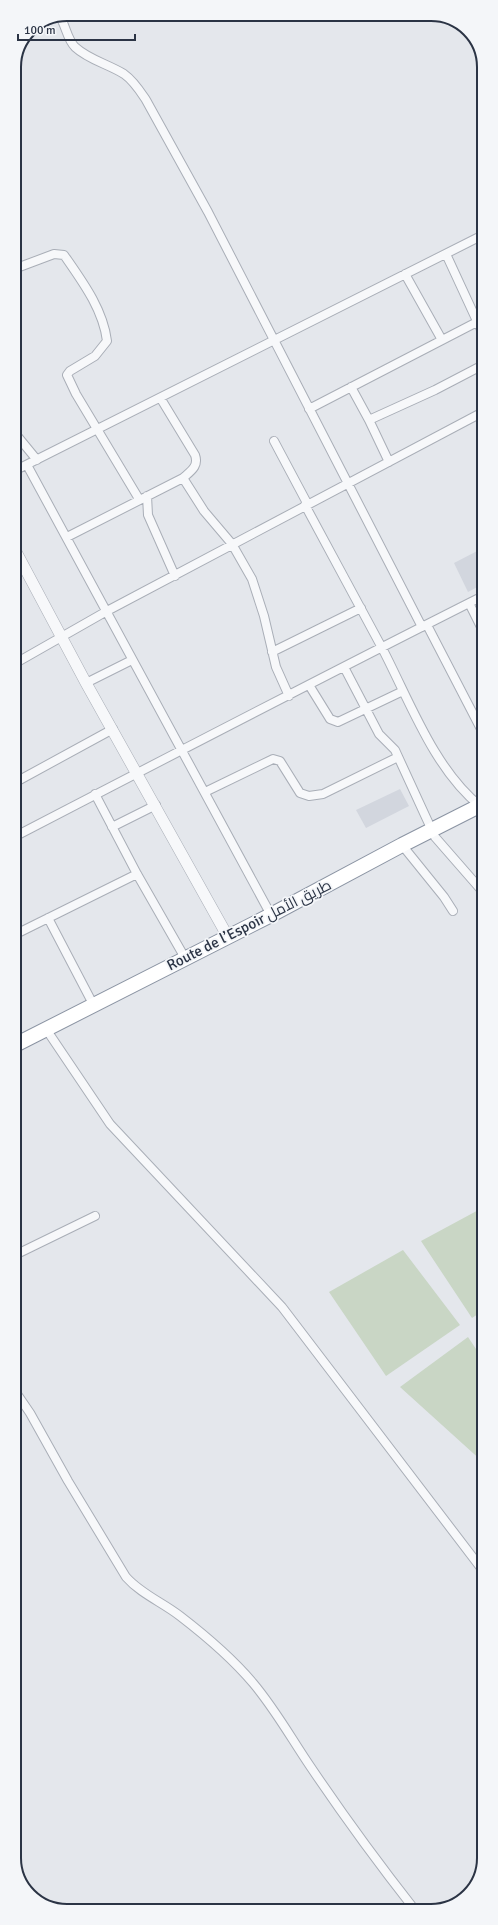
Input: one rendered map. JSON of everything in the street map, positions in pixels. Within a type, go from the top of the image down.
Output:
[{"type":"highway","name":"Route de l’Espoir طريق الأمل","points":[[21,1042],[93,1004],[271,915],[477,807]]},
{"type":"street","points":[[62,22],[70,39],[77,48],[93,60],[125,75],[136,85],[146,100],[208,212],[347,483],[477,722]]},
{"type":"street","points":[[21,468],[477,238]]},
{"type":"street","points":[[21,266],[54,254],[64,255],[98,310],[105,325],[107,341],[95,356],[70,371],[67,375],[76,394],[139,499]]},
{"type":"street","points":[[309,409],[477,322],[446,254]]},
{"type":"street","points":[[405,274],[442,340]]},
{"type":"street","points":[[369,420],[477,369]]},
{"type":"street","points":[[351,386],[389,462]]},
{"type":"street","points":[[67,537],[139,499],[183,478],[194,468],[197,460],[160,398]]},
{"type":"street","points":[[21,660],[107,611],[175,576],[306,504],[477,415]]},
{"type":"street","points":[[21,441],[37,460]]},
{"type":"street","points":[[274,441],[443,765],[459,786],[477,802]]},
{"type":"street","points":[[27,465],[271,915]]},
{"type":"street","points":[[183,478],[204,511],[232,544],[252,579],[264,616],[272,652],[289,696]]},
{"type":"street","points":[[147,496],[148,515],[175,576]]},
{"type":"street","points":[[21,561],[86,684],[156,805],[228,937]]},
{"type":"street","points":[[21,833],[137,772],[182,751],[477,599]]},
{"type":"street","points":[[469,603],[477,619]]},
{"type":"street","points":[[272,652],[361,608]]},
{"type":"street","points":[[86,684],[132,660]]},
{"type":"street","points":[[344,667],[365,710],[379,734],[392,746],[398,757],[441,846],[477,885]]},
{"type":"street","points":[[309,686],[330,719],[338,722],[403,690]]},
{"type":"street","points":[[21,779],[113,729]]},
{"type":"street","points":[[205,792],[273,759],[280,761],[300,793],[309,796],[323,794],[398,757]]},
{"type":"street","points":[[95,794],[137,874],[185,958]]},
{"type":"street","points":[[112,827],[156,805]]},
{"type":"street","points":[[402,845],[444,897],[453,911]]},
{"type":"street","points":[[21,931],[137,874]]},
{"type":"street","points":[[48,918],[93,1004]]},
{"type":"street","points":[[46,1029],[110,1124],[282,1307],[477,1563]]},
{"type":"street","points":[[21,1252],[95,1216]]},
{"type":"street","points":[[22,1402],[68,1482],[126,1577],[139,1590],[179,1616],[214,1644],[252,1682],[285,1725],[300,1752],[353,1830],[410,1904]]},
{"type":"shaded area","points":[[477,551],[477,587],[468,592],[454,563]]},
{"type":"shaded area","points":[[400,789],[409,806],[366,828],[356,810]]},
{"type":"green space","points":[[477,1211],[477,1315],[472,1318],[421,1241]]},
{"type":"green space","points":[[403,1250],[460,1325],[386,1376],[329,1292]]},
{"type":"green space","points":[[468,1337],[477,1350],[477,1457],[400,1387]]}]
